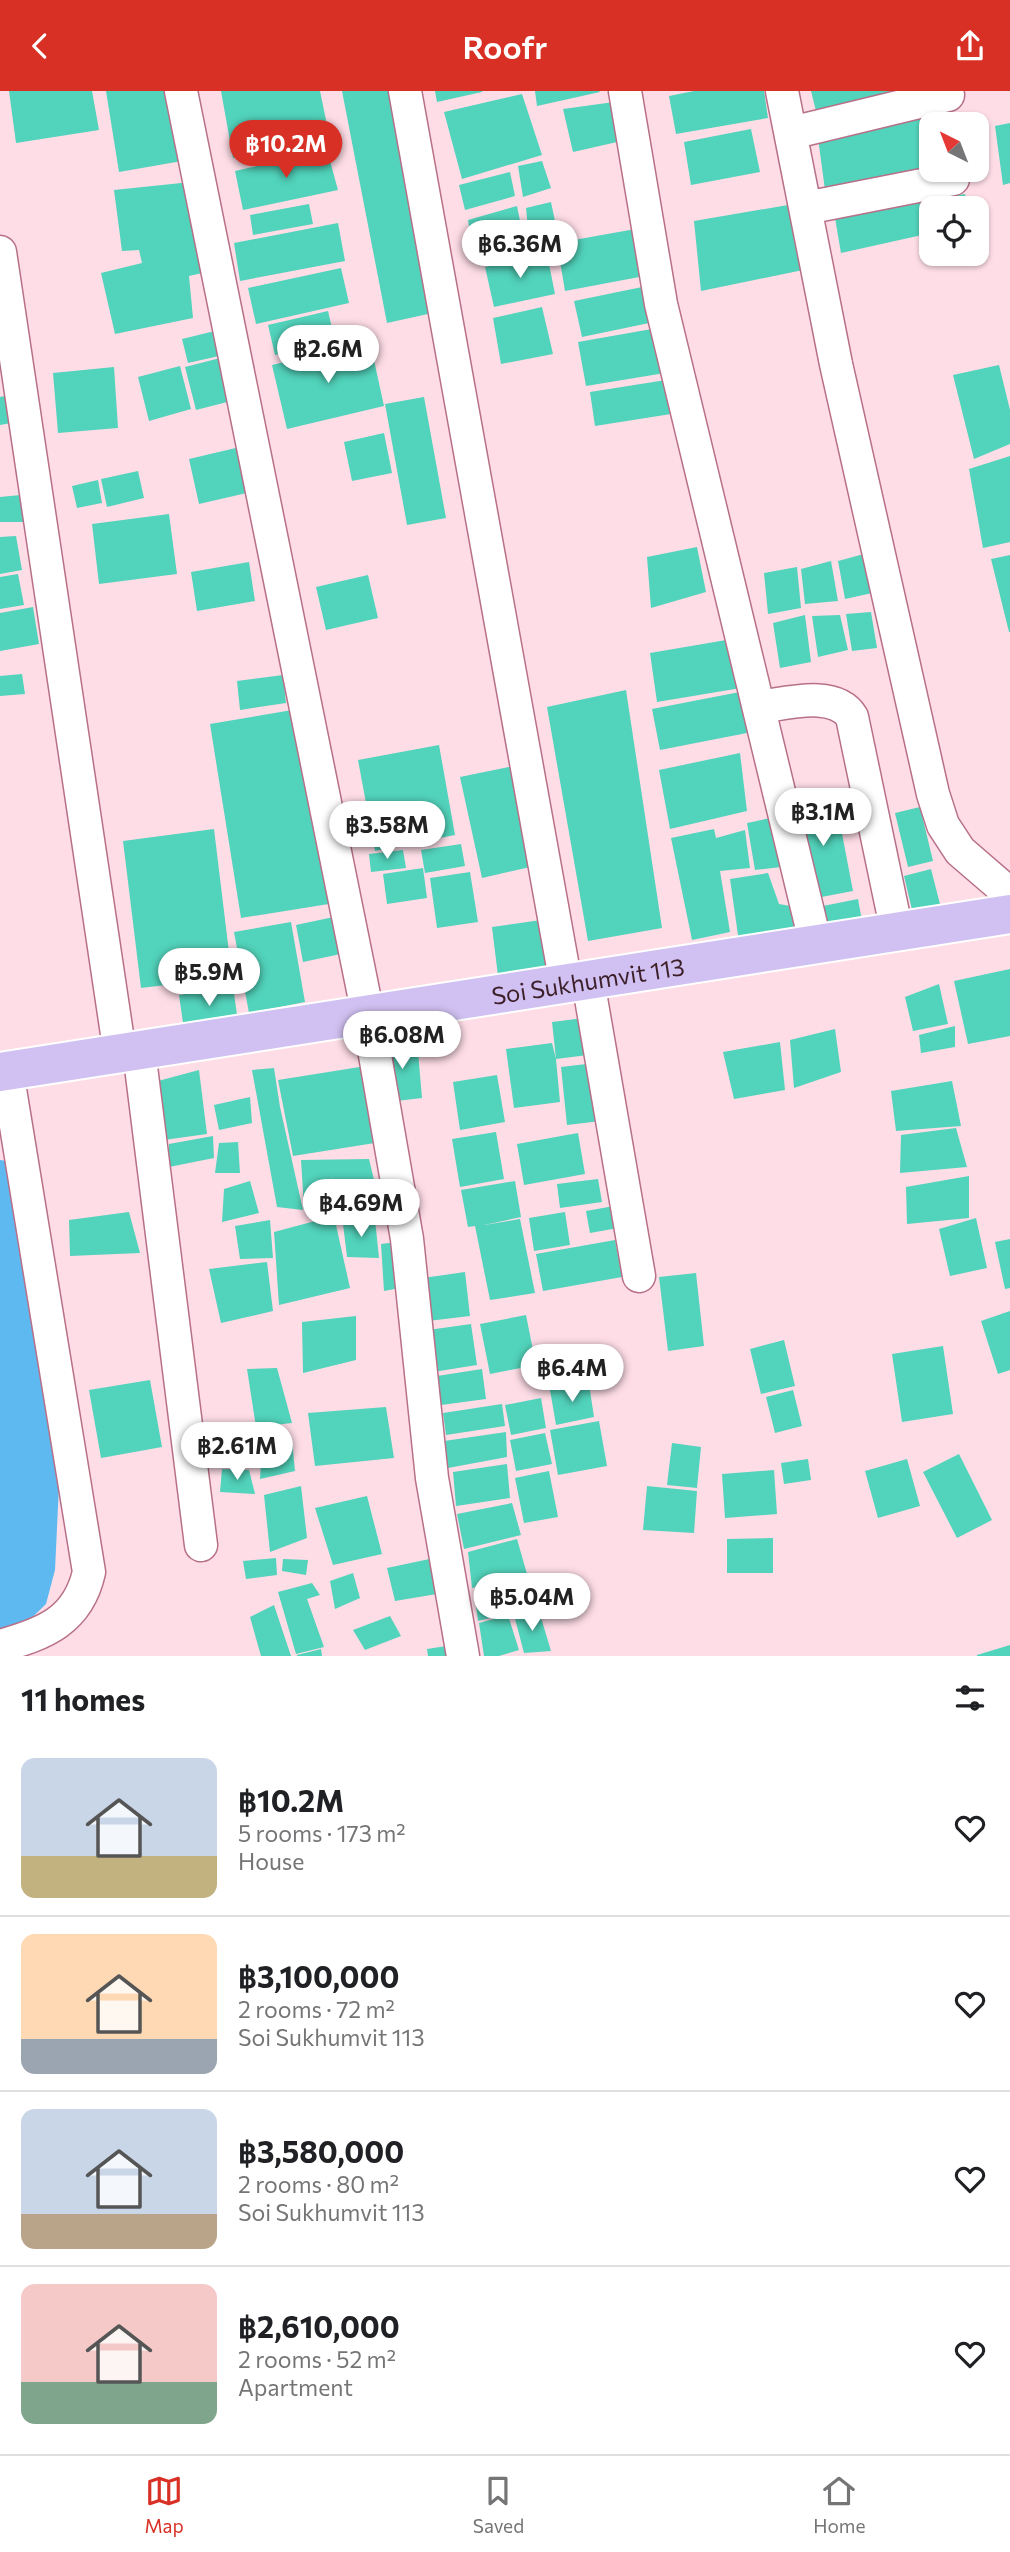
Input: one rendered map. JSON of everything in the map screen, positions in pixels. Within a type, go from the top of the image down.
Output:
[{"type":"main road","name":"Soi Sukhumvit 113","points":[[4,1072],[1010,914]]},
{"type":"street","points":[[181,91],[368,1015],[407,1239],[432,1478],[463,1656]]},
{"type":"street","points":[[405,91],[577,982],[639,1276]]},
{"type":"street","points":[[625,91],[661,304],[816,945]]},
{"type":"street","points":[[782,91],[836,364],[933,794],[943,825],[960,851],[1010,894]]},
{"type":"street","points":[[790,133],[948,95]]},
{"type":"street","points":[[806,208],[938,182]]},
{"type":"street","points":[[0,252],[130,1052],[201,1545]]},
{"type":"street","points":[[759,707],[815,700],[847,709],[852,717],[897,932]]},
{"type":"street","points":[[0,1646],[30,1637],[56,1624],[74,1609],[85,1591],[89,1572],[4,1072]]},
{"type":"water","points":[[0,1160],[7,1161],[59,1486],[55,1570],[46,1604],[8,1641],[0,1640]]},
{"type":"building","points":[[9,91],[92,91],[99,130],[16,143]]},
{"type":"building","points":[[106,91],[170,91],[182,161],[119,172]]},
{"type":"building","points":[[221,91],[320,91],[331,144],[233,158]]},
{"type":"building","points":[[342,91],[398,91],[437,312],[387,323]]},
{"type":"building","points":[[435,91],[482,91],[482,92],[437,102]]},
{"type":"building","points":[[535,91],[599,91],[600,92],[537,106]]},
{"type":"building","points":[[694,91],[764,91],[768,118],[676,134],[669,96]]},
{"type":"building","points":[[811,91],[892,91],[892,92],[816,111]]},
{"type":"building","points":[[522,94],[542,155],[462,179],[444,112]]},
{"type":"building","points":[[614,102],[626,140],[573,152],[563,109]]},
{"type":"building","points":[[919,119],[919,170],[825,190],[818,138]]},
{"type":"building","points":[[1010,123],[1010,183],[1003,185],[995,126]]},
{"type":"building","points":[[751,129],[760,172],[691,185],[684,142]]},
{"type":"building","points":[[327,150],[338,190],[243,210],[235,171]]},
{"type":"building","points":[[542,161],[551,188],[523,197],[518,166]]},
{"type":"building","points":[[510,172],[515,196],[465,210],[459,185]]},
{"type":"building","points":[[191,182],[211,271],[189,276],[193,318],[115,334],[101,273],[142,263],[139,250],[122,251],[114,190]]},
{"type":"building","points":[[551,202],[559,240],[530,249],[526,208]]},
{"type":"building","points":[[919,202],[919,236],[841,253],[835,218]]},
{"type":"building","points":[[309,204],[313,224],[253,235],[250,215]]},
{"type":"building","points":[[788,205],[803,270],[701,291],[694,221]]},
{"type":"building","points":[[517,206],[526,250],[475,264],[468,220]]},
{"type":"building","points":[[338,223],[345,261],[240,281],[234,243]]},
{"type":"building","points":[[641,228],[650,275],[565,291],[557,243]]},
{"type":"building","points":[[547,254],[555,294],[494,307],[485,267]]},
{"type":"building","points":[[341,268],[349,303],[256,324],[248,288]]},
{"type":"building","points":[[647,286],[654,322],[582,337],[574,301]]},
{"type":"building","points":[[542,307],[553,354],[501,364],[493,318]]},
{"type":"building","points":[[328,311],[335,341],[275,355],[268,325]]},
{"type":"building","points":[[663,327],[671,372],[586,386],[578,342]]},
{"type":"building","points":[[223,329],[228,354],[188,363],[182,339]]},
{"type":"building","points":[[370,342],[384,406],[287,429],[272,365]]},
{"type":"building","points":[[228,356],[239,399],[196,410],[185,367]]},
{"type":"building","points":[[999,365],[1010,410],[1010,444],[974,459],[953,375]]},
{"type":"building","points":[[180,366],[191,409],[149,421],[138,377]]},
{"type":"building","points":[[114,367],[118,428],[58,433],[53,373]]},
{"type":"building","points":[[666,380],[671,414],[595,426],[590,392]]},
{"type":"building","points":[[13,394],[17,422],[0,425],[0,397]]},
{"type":"building","points":[[424,397],[446,518],[407,525],[385,404]]},
{"type":"building","points":[[384,433],[392,473],[352,481],[344,442]]},
{"type":"building","points":[[240,447],[251,492],[199,504],[189,459]]},
{"type":"building","points":[[1010,456],[1010,542],[983,548],[969,469]]},
{"type":"building","points":[[138,471],[144,498],[107,507],[101,479]]},
{"type":"building","points":[[98,480],[102,503],[77,508],[72,486]]},
{"type":"building","points":[[31,494],[34,522],[0,522],[0,497]]},
{"type":"building","points":[[169,514],[177,574],[99,584],[92,524]]},
{"type":"building","points":[[16,536],[22,570],[0,574],[0,537]]},
{"type":"building","points":[[697,547],[706,592],[651,608],[647,557]]},
{"type":"building","points":[[864,554],[877,592],[845,599],[838,561]]},
{"type":"building","points":[[1010,555],[1010,632],[1009,632],[991,559]]},
{"type":"building","points":[[831,561],[838,601],[805,604],[801,569]]},
{"type":"building","points":[[249,562],[255,601],[197,611],[191,572]]},
{"type":"building","points":[[797,567],[801,608],[768,614],[764,573]]},
{"type":"building","points":[[18,574],[24,605],[0,609],[0,577]]},
{"type":"building","points":[[368,575],[378,618],[326,630],[316,587]]},
{"type":"building","points":[[33,607],[39,644],[0,651],[0,613]]},
{"type":"building","points":[[871,612],[877,648],[852,651],[846,614]]},
{"type":"building","points":[[805,615],[811,662],[780,668],[773,623]]},
{"type":"building","points":[[840,615],[848,650],[818,657],[812,616]]},
{"type":"building","points":[[738,638],[747,687],[657,702],[650,653]]},
{"type":"building","points":[[22,674],[25,694],[0,696],[0,676]]},
{"type":"building","points":[[283,675],[286,703],[240,710],[237,681]]},
{"type":"building","points":[[626,690],[662,928],[588,941],[547,707]]},
{"type":"building","points":[[745,691],[752,732],[660,750],[652,709]]},
{"type":"building","points":[[304,708],[335,903],[241,918],[210,724]]},
{"type":"building","points":[[439,745],[455,835],[375,851],[358,760]]},
{"type":"building","points":[[740,753],[747,811],[670,829],[659,770]]},
{"type":"building","points":[[518,765],[539,865],[482,878],[460,777]]},
{"type":"building","points":[[835,797],[853,891],[811,899],[794,805]]},
{"type":"building","points":[[920,807],[933,861],[908,867],[895,813]]},
{"type":"building","points":[[780,816],[790,866],[755,870],[747,823]]},
{"type":"building","points":[[214,829],[232,977],[141,988],[123,841]]},
{"type":"building","points":[[714,829],[716,838],[745,830],[750,868],[720,871],[730,932],[692,940],[671,838]]},
{"type":"building","points":[[461,844],[465,866],[425,873],[421,850]]},
{"type":"building","points":[[403,850],[406,868],[371,872],[369,854]]},
{"type":"building","points":[[423,868],[427,898],[387,904],[383,874]]},
{"type":"building","points":[[931,869],[942,912],[914,918],[904,876]]},
{"type":"building","points":[[470,872],[478,922],[437,928],[430,878]]},
{"type":"building","points":[[768,873],[779,904],[796,907],[803,931],[739,942],[730,879]]},
{"type":"building","points":[[858,899],[863,926],[823,934],[818,907]]},
{"type":"building","points":[[343,915],[350,952],[303,962],[296,925]]},
{"type":"building","points":[[548,919],[554,968],[498,976],[492,927]]},
{"type":"building","points":[[291,922],[305,1002],[249,1013],[234,932]]},
{"type":"building","points":[[1010,969],[1010,1036],[968,1044],[954,981]]},
{"type":"building","points":[[939,984],[948,1024],[913,1031],[905,997]]},
{"type":"building","points":[[233,986],[238,1022],[184,1030],[179,995]]},
{"type":"building","points":[[584,1018],[588,1055],[556,1059],[552,1022]]},
{"type":"building","points":[[955,1026],[955,1047],[921,1053],[919,1035]]},
{"type":"building","points":[[835,1029],[841,1072],[794,1088],[790,1040]]},
{"type":"building","points":[[417,1040],[422,1098],[388,1102],[382,1044]]},
{"type":"building","points":[[780,1042],[785,1090],[734,1099],[723,1052]]},
{"type":"building","points":[[552,1043],[560,1102],[514,1108],[506,1049]]},
{"type":"building","points":[[595,1063],[601,1121],[567,1125],[561,1067]]},
{"type":"building","points":[[366,1066],[381,1142],[293,1156],[278,1080]]},
{"type":"building","points":[[274,1068],[303,1210],[277,1207],[252,1070]]},
{"type":"building","points":[[199,1070],[207,1134],[164,1140],[158,1081]]},
{"type":"building","points":[[497,1075],[505,1122],[460,1130],[453,1082]]},
{"type":"building","points":[[952,1081],[961,1126],[896,1131],[891,1091]]},
{"type":"building","points":[[250,1097],[252,1123],[219,1130],[214,1105]]},
{"type":"building","points":[[956,1128],[967,1167],[900,1173],[901,1135]]},
{"type":"building","points":[[496,1132],[504,1179],[460,1187],[452,1139]]},
{"type":"building","points":[[578,1133],[585,1174],[524,1185],[517,1144]]},
{"type":"building","points":[[213,1136],[214,1158],[169,1167],[169,1144]]},
{"type":"building","points":[[238,1142],[240,1173],[215,1173],[219,1143]]},
{"type":"building","points":[[369,1159],[382,1213],[337,1214],[331,1176],[333,1202],[304,1207],[301,1160]]},
{"type":"building","points":[[969,1176],[969,1218],[907,1224],[906,1187]]},
{"type":"building","points":[[598,1179],[602,1202],[560,1208],[557,1184]]},
{"type":"building","points":[[250,1181],[259,1213],[222,1222],[224,1189]]},
{"type":"building","points":[[515,1181],[521,1217],[484,1225],[520,1219],[535,1293],[490,1300],[475,1226],[468,1227],[461,1190]]},
{"type":"building","points":[[614,1206],[618,1228],[590,1233],[586,1211]]},
{"type":"building","points":[[129,1212],[140,1253],[70,1256],[69,1220]]},
{"type":"building","points":[[565,1212],[570,1245],[534,1251],[529,1218]]},
{"type":"building","points":[[334,1216],[350,1288],[279,1305],[274,1232]]},
{"type":"building","points":[[976,1218],[987,1268],[950,1276],[939,1229]]},
{"type":"building","points":[[375,1219],[379,1258],[347,1257],[343,1224]]},
{"type":"building","points":[[270,1220],[273,1258],[240,1259],[235,1226]]},
{"type":"building","points":[[1010,1239],[1010,1288],[1005,1289],[995,1242]]},
{"type":"building","points":[[615,1240],[622,1277],[543,1291],[536,1254]]},
{"type":"building","points":[[405,1241],[410,1286],[384,1291],[381,1244]]},
{"type":"building","points":[[267,1262],[273,1311],[221,1323],[209,1269]]},
{"type":"building","points":[[465,1272],[470,1316],[428,1321],[423,1278]]},
{"type":"building","points":[[696,1273],[704,1346],[668,1351],[659,1277]]},
{"type":"building","points":[[1010,1311],[1010,1370],[998,1374],[981,1321]]},
{"type":"building","points":[[526,1315],[536,1365],[490,1374],[480,1324]]},
{"type":"building","points":[[356,1316],[356,1360],[303,1373],[302,1322]]},
{"type":"building","points":[[471,1324],[477,1365],[433,1372],[428,1330]]},
{"type":"building","points":[[784,1340],[795,1386],[761,1394],[750,1349]]},
{"type":"building","points":[[943,1346],[953,1414],[902,1422],[892,1354]]},
{"type":"building","points":[[277,1368],[292,1423],[256,1427],[247,1369]]},
{"type":"building","points":[[482,1369],[486,1399],[441,1405],[437,1376]]},
{"type":"building","points":[[150,1380],[162,1447],[101,1458],[89,1390]]},
{"type":"building","points":[[589,1384],[594,1417],[556,1425],[550,1390]]},
{"type":"building","points":[[793,1390],[802,1426],[775,1433],[766,1397]]},
{"type":"building","points":[[541,1398],[546,1428],[511,1435],[505,1405]]},
{"type":"building","points":[[502,1404],[505,1426],[446,1435],[443,1413]]},
{"type":"building","points":[[386,1407],[394,1458],[315,1466],[308,1413]]},
{"type":"building","points":[[599,1421],[607,1466],[558,1475],[550,1430]]},
{"type":"building","points":[[213,1427],[248,1428],[257,1467],[218,1465]]},
{"type":"building","points":[[506,1432],[507,1457],[448,1468],[444,1441]]},
{"type":"building","points":[[545,1433],[552,1464],[516,1471],[510,1440]]},
{"type":"building","points":[[292,1441],[295,1471],[260,1479],[262,1447]]},
{"type":"building","points":[[672,1443],[701,1447],[697,1488],[667,1485]]},
{"type":"building","points":[[959,1454],[992,1520],[957,1538],[923,1472]]},
{"type":"building","points":[[808,1459],[811,1480],[784,1484],[781,1463]]},
{"type":"building","points":[[907,1459],[920,1506],[878,1518],[865,1471]]},
{"type":"building","points":[[507,1464],[510,1498],[456,1506],[453,1472]]},
{"type":"building","points":[[222,1469],[249,1470],[255,1494],[220,1492]]},
{"type":"building","points":[[774,1470],[777,1514],[725,1518],[722,1474]]},
{"type":"building","points":[[549,1471],[558,1517],[524,1523],[515,1478]]},
{"type":"building","points":[[301,1486],[307,1538],[270,1552],[264,1495]]},
{"type":"building","points":[[647,1486],[697,1491],[694,1533],[643,1530]]},
{"type":"building","points":[[367,1496],[382,1554],[333,1565],[315,1508]]},
{"type":"building","points":[[512,1503],[521,1535],[464,1549],[457,1514]]},
{"type":"building","points":[[773,1538],[773,1573],[727,1573],[727,1539]]},
{"type":"building","points":[[517,1539],[527,1574],[472,1588],[468,1552]]},
{"type":"building","points":[[439,1557],[443,1593],[395,1601],[387,1568]]},
{"type":"building","points":[[276,1558],[277,1575],[246,1579],[243,1561]]},
{"type":"building","points":[[283,1559],[308,1560],[306,1575],[282,1571]]},
{"type":"building","points":[[353,1573],[360,1598],[335,1609],[330,1581]]},
{"type":"building","points":[[528,1576],[542,1605],[478,1621],[474,1591]]},
{"type":"building","points":[[312,1583],[320,1595],[307,1599],[324,1647],[296,1654],[278,1592]]},
{"type":"building","points":[[274,1605],[291,1656],[261,1656],[250,1617]]},
{"type":"building","points":[[539,1611],[551,1651],[524,1653],[514,1615]]},
{"type":"building","points":[[508,1615],[519,1650],[499,1656],[484,1656],[479,1623]]},
{"type":"building","points":[[390,1616],[401,1636],[365,1650],[353,1630]]},
{"type":"building","points":[[453,1645],[455,1656],[428,1656],[427,1649]]},
{"type":"building","points":[[1010,1645],[1010,1656],[977,1656],[977,1655]]},
{"type":"building","points":[[321,1649],[322,1656],[297,1656],[297,1655]]}]
